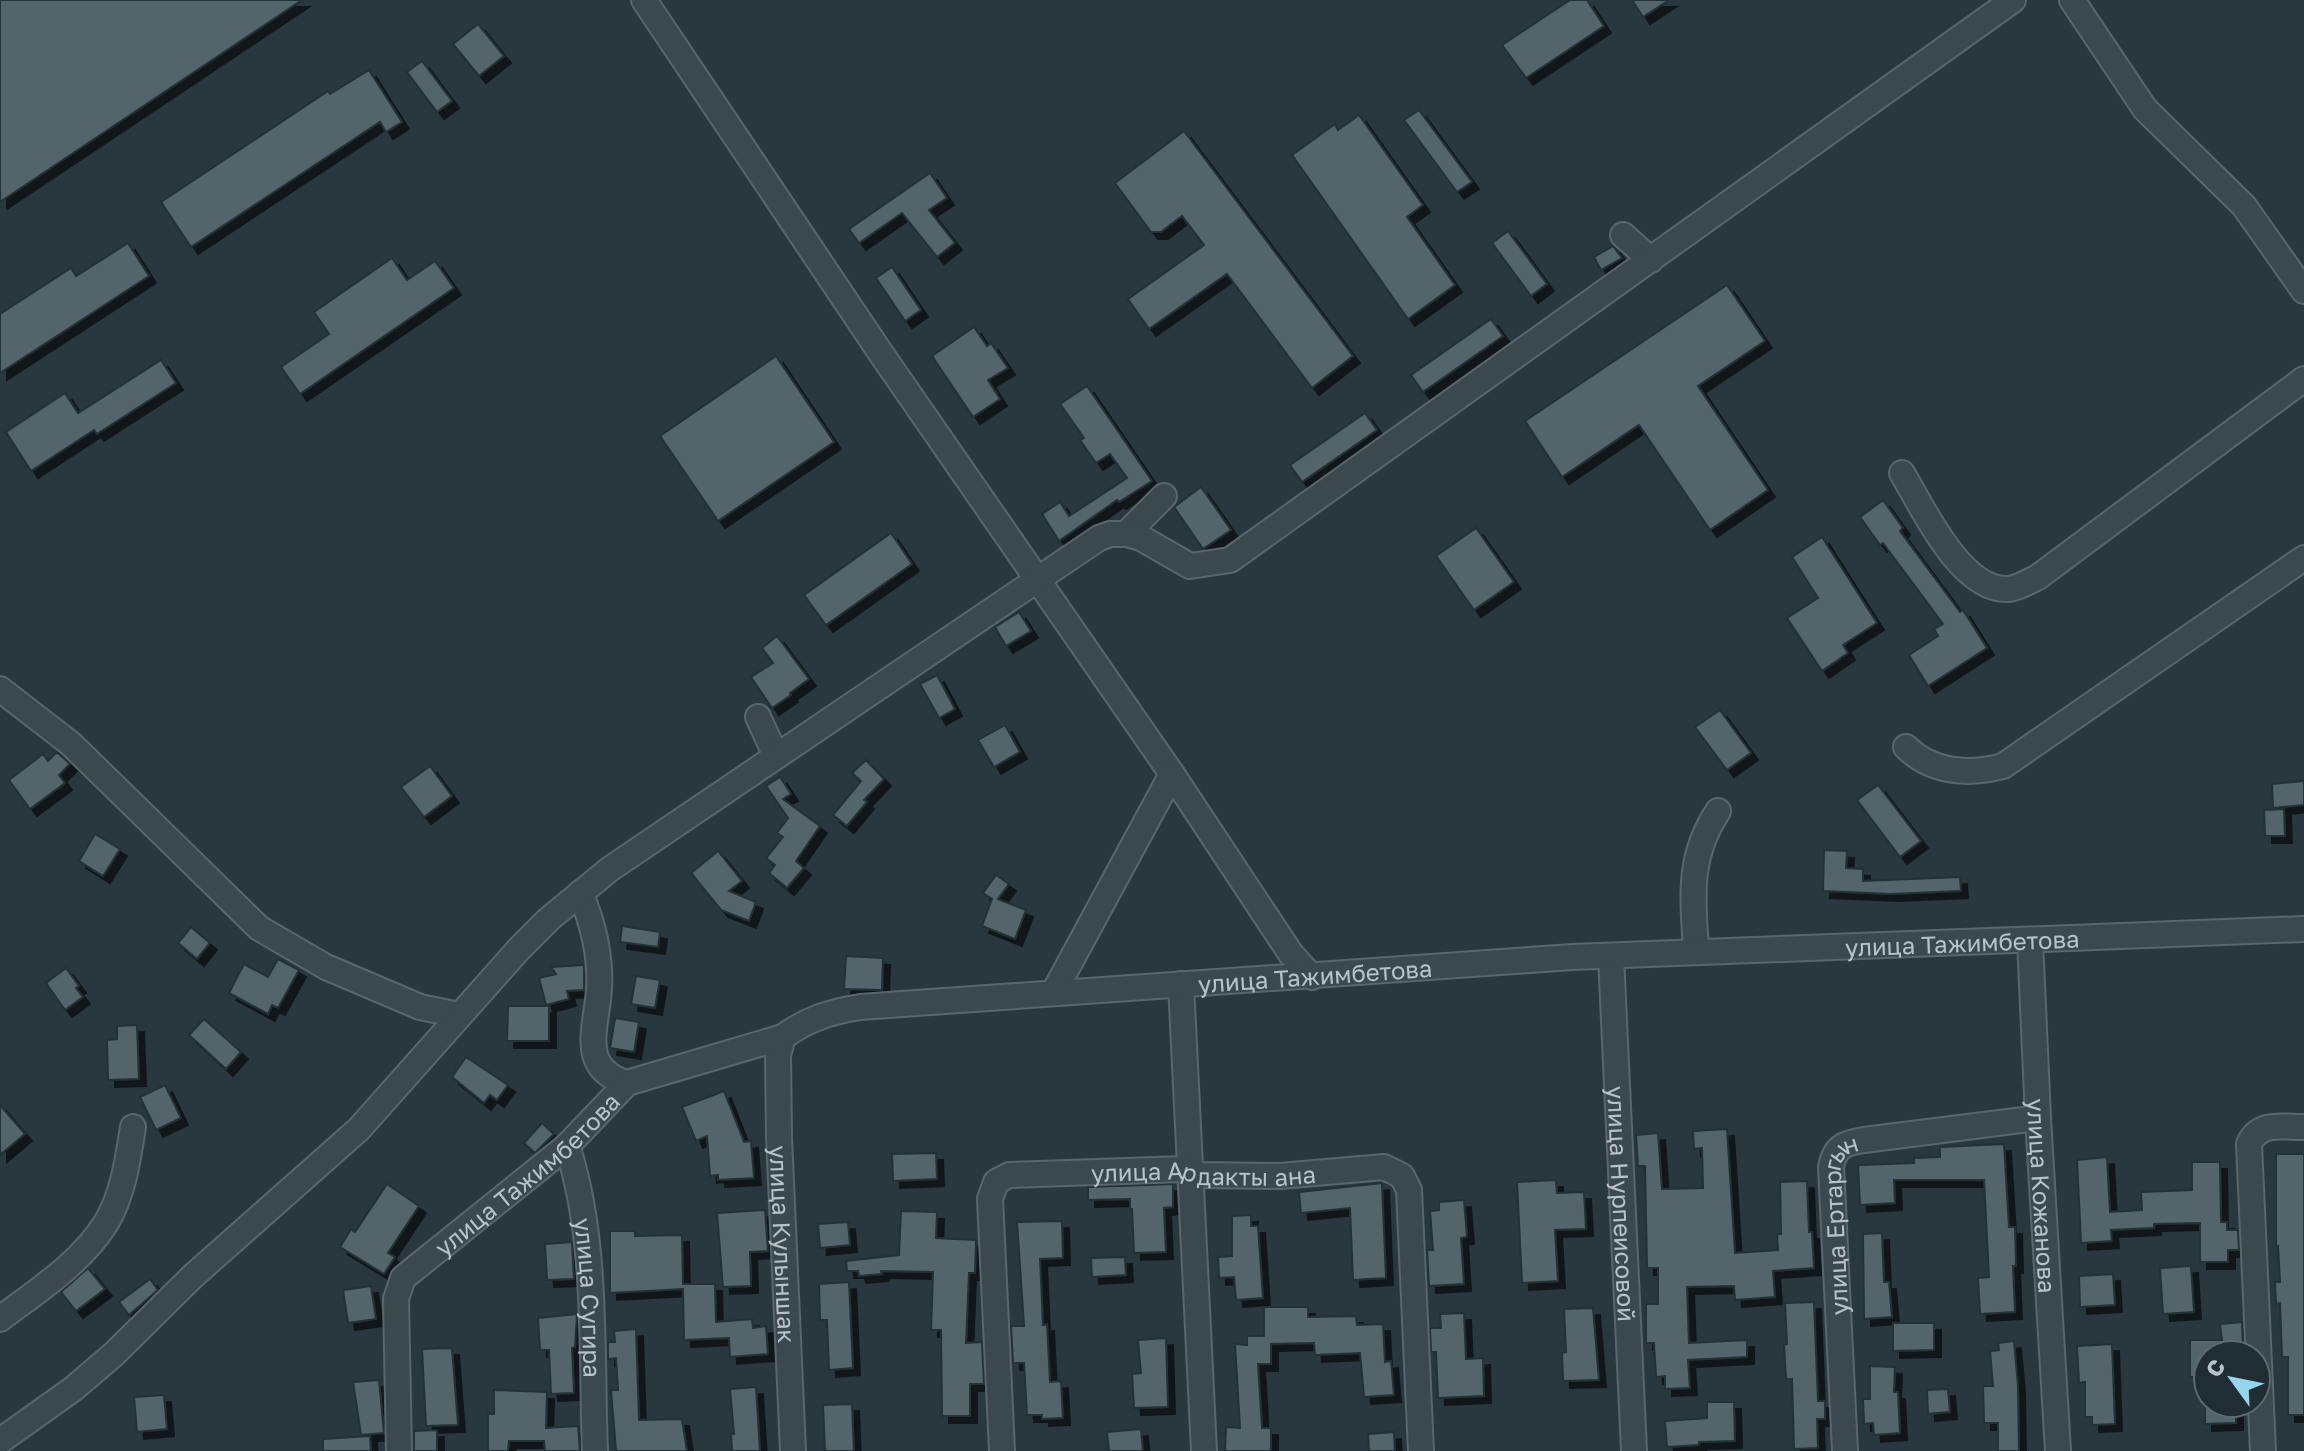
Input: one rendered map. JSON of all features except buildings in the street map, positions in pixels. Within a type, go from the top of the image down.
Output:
[{"type":"street","points":[[644,0],[880,352],[1172,774],[1291,954],[1312,977]]},
{"type":"street","points":[[0,1441],[104,1363],[193,1276],[359,1129],[519,949],[610,869],[1099,538],[1126,534],[1159,547],[1190,566],[1230,560],[2013,0]]},
{"type":"street","points":[[2072,0],[2145,109],[2244,206],[2304,291]]},
{"type":"street","points":[[1623,235],[1651,260]]},
{"type":"street","points":[[1902,473],[1956,560],[1982,582],[2011,589],[2038,577],[2304,379]]},
{"type":"street","points":[[1126,534],[1164,496]]},
{"type":"street","points":[[1906,747],[1917,758],[1956,771],[1981,772],[2003,766],[2304,558]]},
{"type":"street","points":[[0,689],[71,744],[259,928],[326,967],[420,1007],[459,1015]]},
{"type":"street","points":[[758,717],[776,756]]},
{"type":"street","points":[[1054,992],[1172,774]]},
{"type":"street","points":[[1696,951],[1692,886],[1702,842],[1718,811]]},
{"type":"street","points":[[580,893],[592,919],[596,950],[599,989],[593,1046],[598,1065],[610,1076],[627,1083]]},
{"type":"street","name":"улица Тажимбетова","points":[[399,1451],[396,1299],[403,1278],[411,1269],[567,1146],[627,1083],[783,1037],[804,1022],[846,1009],[1054,992],[1696,951],[2304,929]]},
{"type":"street","name":"улица Кожанова","points":[[2030,940],[2058,1451]]},
{"type":"street","name":"улица Нурпеисовой","points":[[1611,956],[1634,1451]]},
{"type":"street","points":[[1181,984],[1204,1451]]},
{"type":"street","name":"улица Кулыншак","points":[[783,1037],[778,1055],[779,1137],[793,1451]]},
{"type":"street","name":"улица Ертаргын","points":[[1845,1451],[1831,1167],[1837,1150],[1847,1143],[1864,1140],[2038,1118]]},
{"type":"street","points":[[0,1319],[83,1252],[107,1221],[125,1174],[133,1127]]},
{"type":"street","points":[[2263,1451],[2249,1144],[2257,1130],[2263,1127],[2304,1127]]},
{"type":"street","name":"улица Сугира","points":[[567,1146],[583,1207],[589,1277],[595,1451]]},
{"type":"street","name":"улица Ардакты ана","points":[[1002,1451],[990,1199],[996,1182],[1009,1175],[1173,1169],[1201,1175],[1280,1176],[1384,1167],[1402,1176],[1409,1190],[1421,1451]]}]
